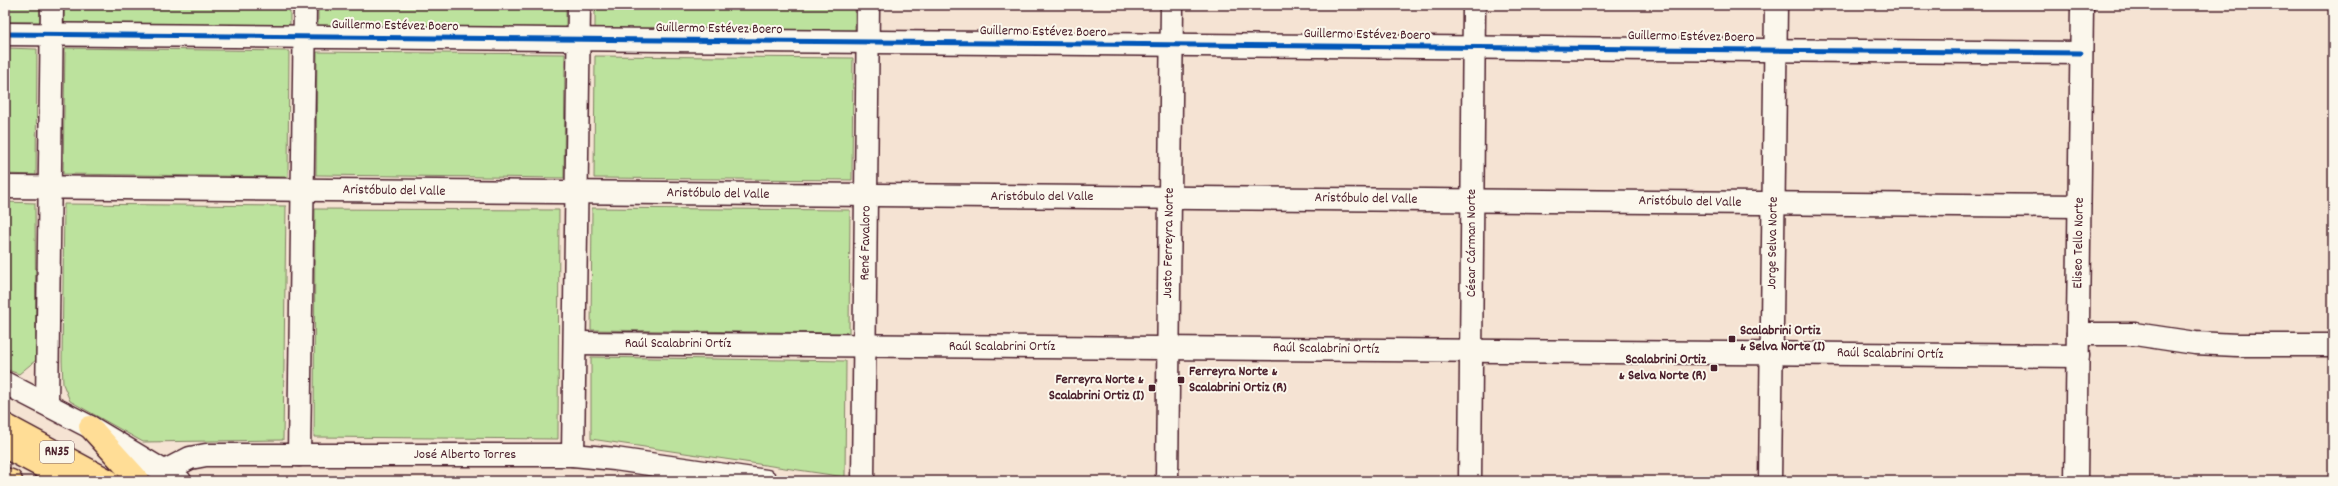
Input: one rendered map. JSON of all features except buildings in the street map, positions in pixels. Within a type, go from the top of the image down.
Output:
[{"type":"highway","name":"RN35","points":[[5,425],[108,481]]},
{"type":"highway","points":[[90,427],[140,481]]},
{"type":"highway","name":"RN35","points":[[5,447],[70,481]]},
{"type":"highway","points":[[5,479],[11,481]]},
{"type":"street","points":[[47,404],[52,5]]},
{"type":"street","points":[[299,455],[304,5]]},
{"type":"street","points":[[573,455],[579,5]]},
{"type":"street","name":"René Favaloro","points":[[863,481],[868,5]]},
{"type":"street","name":"Justo Ferreyra Norte","points":[[1167,481],[1172,5]]},
{"type":"street","name":"César Cárman Norte","points":[[1470,481],[1474,5]]},
{"type":"street","name":"Jorge Selva Norte","points":[[1770,481],[1776,5]]},
{"type":"street","name":"Eliseo Tello Norte","points":[[2076,481],[2082,5]]},
{"type":"street","name":"Guillermo Estévez Boero","points":[[5,34],[2081,53]]},
{"type":"street","name":"Aristóbulo del Valle","points":[[5,188],[2079,206]]},
{"type":"street","points":[[2078,334],[2136,334],[2195,343],[2333,345]]},
{"type":"street","name":"Raúl Scalabrini Ortíz","points":[[575,343],[2078,356]]},
{"type":"street","points":[[5,383],[90,427],[172,476]]},
{"type":"street","name":"José Alberto Torres","points":[[172,476],[198,456],[573,455],[615,459],[766,481]]},
{"type":"green space","points":[[5,5],[40,5],[40,22],[5,22]]},
{"type":"green space","points":[[64,5],[290,5],[290,26],[64,23]]},
{"type":"green space","points":[[318,5],[566,5],[566,28],[318,26]]},
{"type":"green space","points":[[595,5],[855,5],[855,31],[595,29]]},
{"type":"green space","points":[[5,48],[37,49],[36,175],[5,174]]},
{"type":"green space","points":[[65,48],[289,51],[288,177],[63,174]]},
{"type":"green space","points":[[317,52],[565,54],[564,178],[316,175]]},
{"type":"green space","points":[[595,56],[853,58],[852,180],[594,178]]},
{"type":"green space","points":[[5,202],[35,203],[36,360],[19,374],[5,369]]},
{"type":"green space","points":[[64,204],[286,206],[283,440],[143,442],[70,401],[63,384],[62,361]]},
{"type":"green space","points":[[592,208],[850,210],[849,333],[591,330]]},
{"type":"green space","points":[[315,209],[559,210],[558,439],[314,437]]},
{"type":"green space","points":[[591,357],[846,361],[845,477],[591,439]]},
{"type":"cycle path","points":[[5,34],[2081,53]]},
{"type":"place","name":"Scalabrini Ortiz & Selva Norte (I)","points":[[1732,339]]},
{"type":"place","name":"Scalabrini Ortiz & Selva Norte (R)","points":[[1714,368]]},
{"type":"place","name":"Ferreyra Norte & Scalabrini Ortiz (R)","points":[[1181,380]]},
{"type":"place","name":"Ferreyra Norte & Scalabrini Ortiz (I)","points":[[1152,388]]}]
